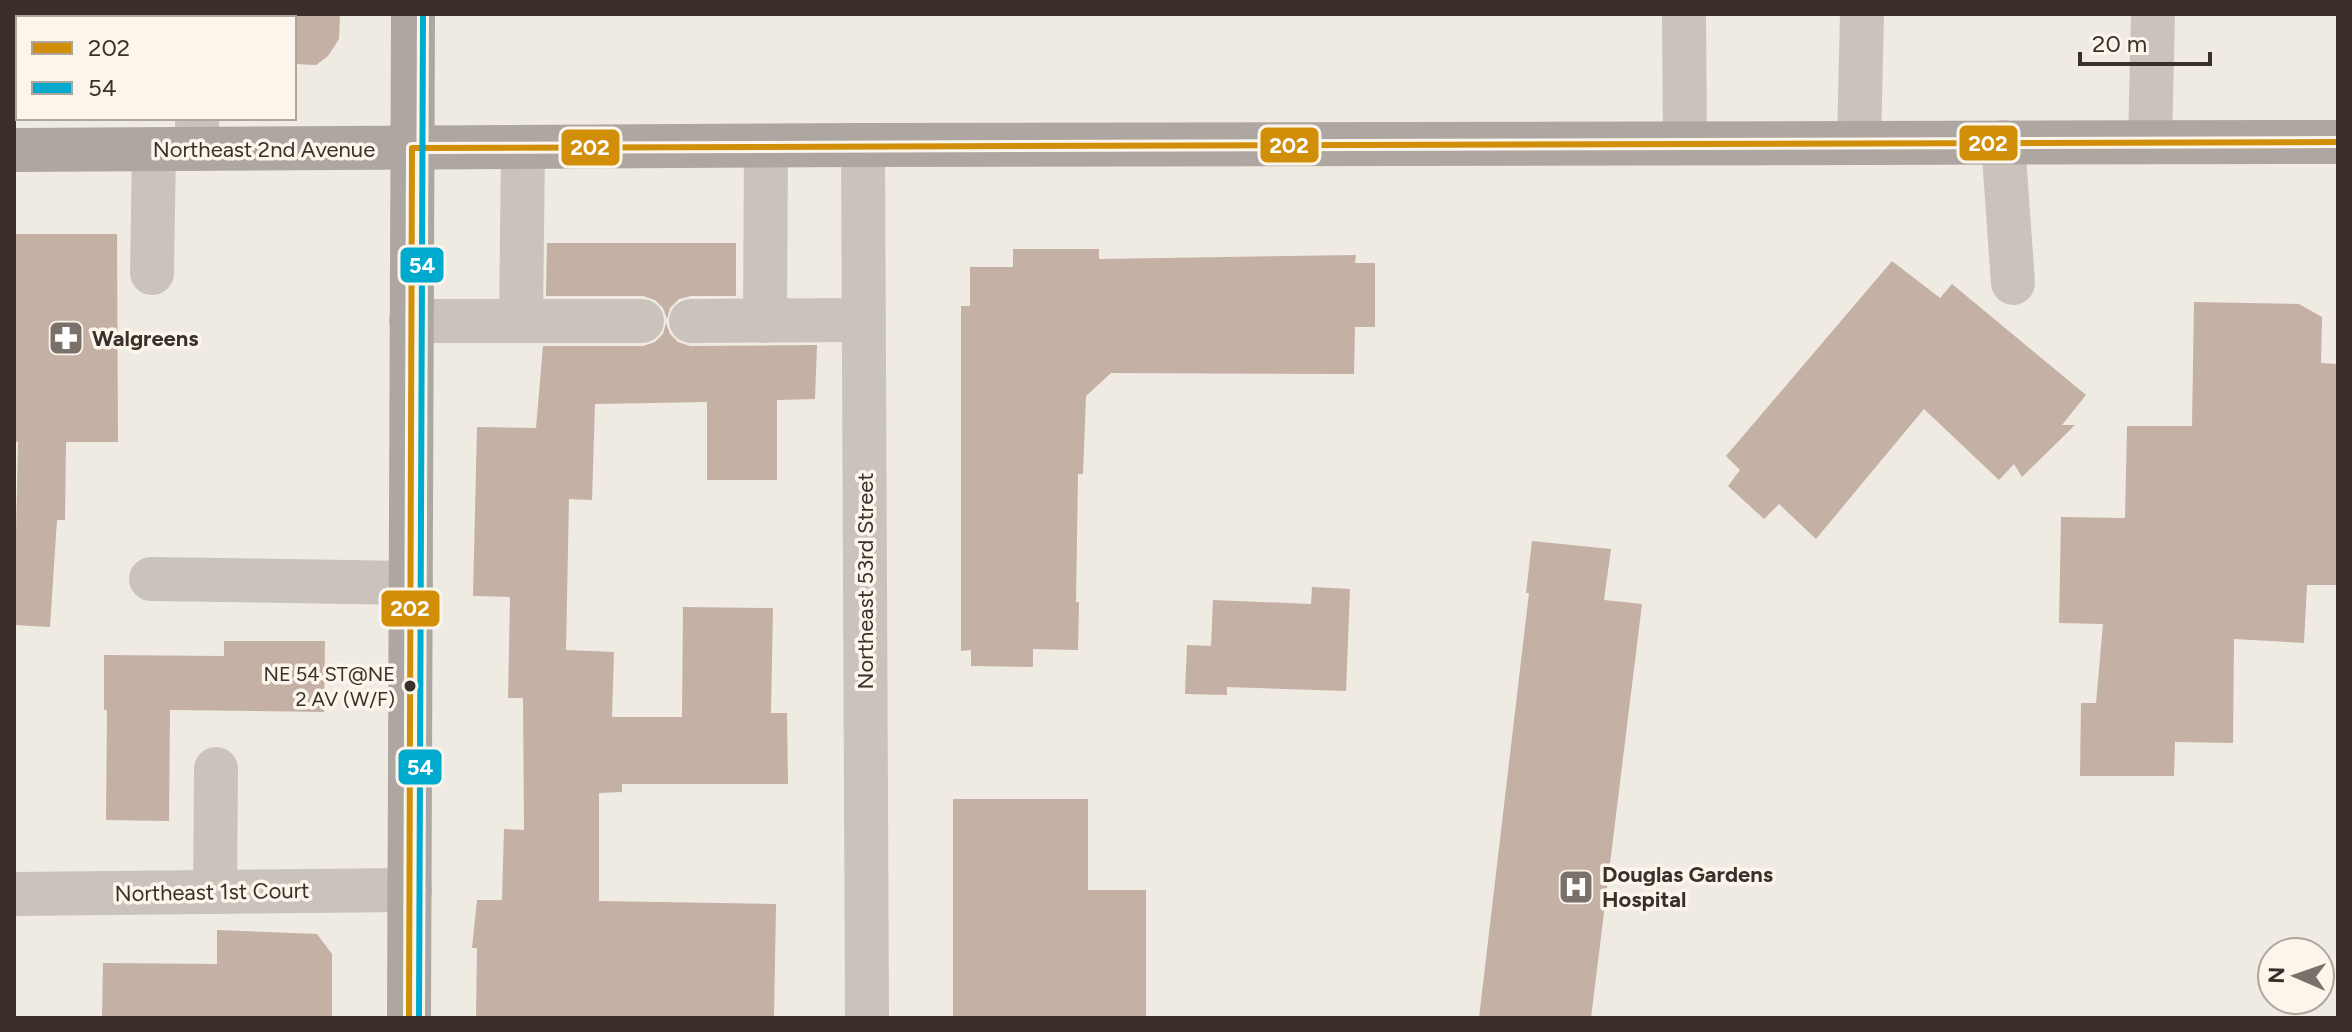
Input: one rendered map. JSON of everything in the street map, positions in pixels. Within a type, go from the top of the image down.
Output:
[{"type":"main road","points":[[409,1018],[413,14]]},
{"type":"main road","name":"Northeast 2nd Avenue","points":[[14,150],[154,149],[197,133],[412,148],[2338,142]]},
{"type":"street","points":[[1684,14],[1685,142]]},
{"type":"street","points":[[1859,142],[1862,14]]},
{"type":"street","points":[[2150,142],[2153,14]]},
{"type":"street","points":[[2003,142],[2013,283]]},
{"type":"street","name":"Northeast 53rd Street","points":[[863,145],[867,1018]]},
{"type":"street","points":[[521,321],[523,147]]},
{"type":"street","points":[[765,321],[766,147]]},
{"type":"street","points":[[152,273],[154,149]]},
{"type":"street","points":[[691,321],[864,320]]},
{"type":"street","points":[[411,321],[642,321]]},
{"type":"street","points":[[151,579],[411,583]]},
{"type":"street","points":[[215,892],[216,769]]},
{"type":"street","name":"Northeast 1st Court","points":[[14,894],[410,890]]},
{"type":"building","points":[[340,14],[339,39],[328,56],[316,65],[296,64],[294,16]]},
{"type":"building","name":"Walgreens","points":[[14,234],[117,234],[118,442],[66,442],[65,520],[57,520],[50,627],[14,625],[18,442],[14,442]]},
{"type":"building","points":[[547,243],[736,243],[736,296],[679,299],[670,308],[667,319],[663,308],[655,300],[643,296],[546,296]]},
{"type":"building","points":[[1013,249],[1099,249],[1099,259],[1356,255],[1355,263],[1375,263],[1375,327],[1355,327],[1354,374],[1111,373],[1086,396],[1083,474],[1078,474],[1078,650],[1033,649],[1033,667],[971,666],[971,650],[961,651],[961,306],[970,306],[970,267],[1013,267]]},
{"type":"building","points":[[1892,261],[1940,298],[1952,284],[2086,395],[2062,425],[2075,425],[2022,477],[2014,464],[1999,480],[1924,409],[1816,539],[1779,504],[1764,519],[1728,486],[1740,470],[1726,456]]},
{"type":"building","points":[[2194,302],[2299,304],[2322,317],[2321,363],[2338,364],[2338,585],[2307,585],[2304,643],[2234,639],[2233,743],[2175,742],[2174,776],[2080,776],[2081,703],[2096,703],[2103,624],[2059,623],[2061,517],[2125,518],[2127,426],[2192,426]]},
{"type":"building","points":[[666,323],[670,334],[678,342],[690,346],[817,345],[815,399],[777,400],[777,480],[707,480],[707,402],[595,404],[592,500],[569,499],[566,650],[614,652],[612,717],[682,717],[683,607],[773,608],[771,713],[787,713],[788,784],[622,784],[622,792],[599,793],[599,901],[776,904],[774,1018],[476,1018],[477,948],[472,948],[477,900],[502,900],[504,829],[524,830],[523,698],[508,698],[510,597],[473,596],[477,427],[536,428],[543,346],[643,346],[655,342],[663,334]]},
{"type":"building","points":[[1532,541],[1611,549],[1604,600],[1642,604],[1591,1018],[1479,1018],[1529,593],[1526,593]]},
{"type":"building","points":[[1312,587],[1350,589],[1346,691],[1227,687],[1227,695],[1185,694],[1187,645],[1211,646],[1213,600],[1311,604]]},
{"type":"building","points":[[224,641],[325,641],[324,712],[170,710],[169,821],[106,820],[104,655],[224,656]]},
{"type":"building","points":[[953,799],[1088,799],[1088,890],[1146,890],[1146,1018],[953,1018]]},
{"type":"building","points":[[217,930],[317,934],[332,954],[332,1018],[102,1018],[103,963],[217,964]]},
{"type":"transit line","name":"54","points":[[419,1018],[423,14]]},
{"type":"transit line","name":"202","points":[[409,1018],[412,148],[2338,142]]},
{"type":"place","name":"Walgreens","points":[[66,338]]},
{"type":"place","name":"NE 54 ST@NE 2 AV (W/F)","points":[[410,686]]},
{"type":"place","name":"Douglas Gardens Hospital","points":[[1576,887]]}]
